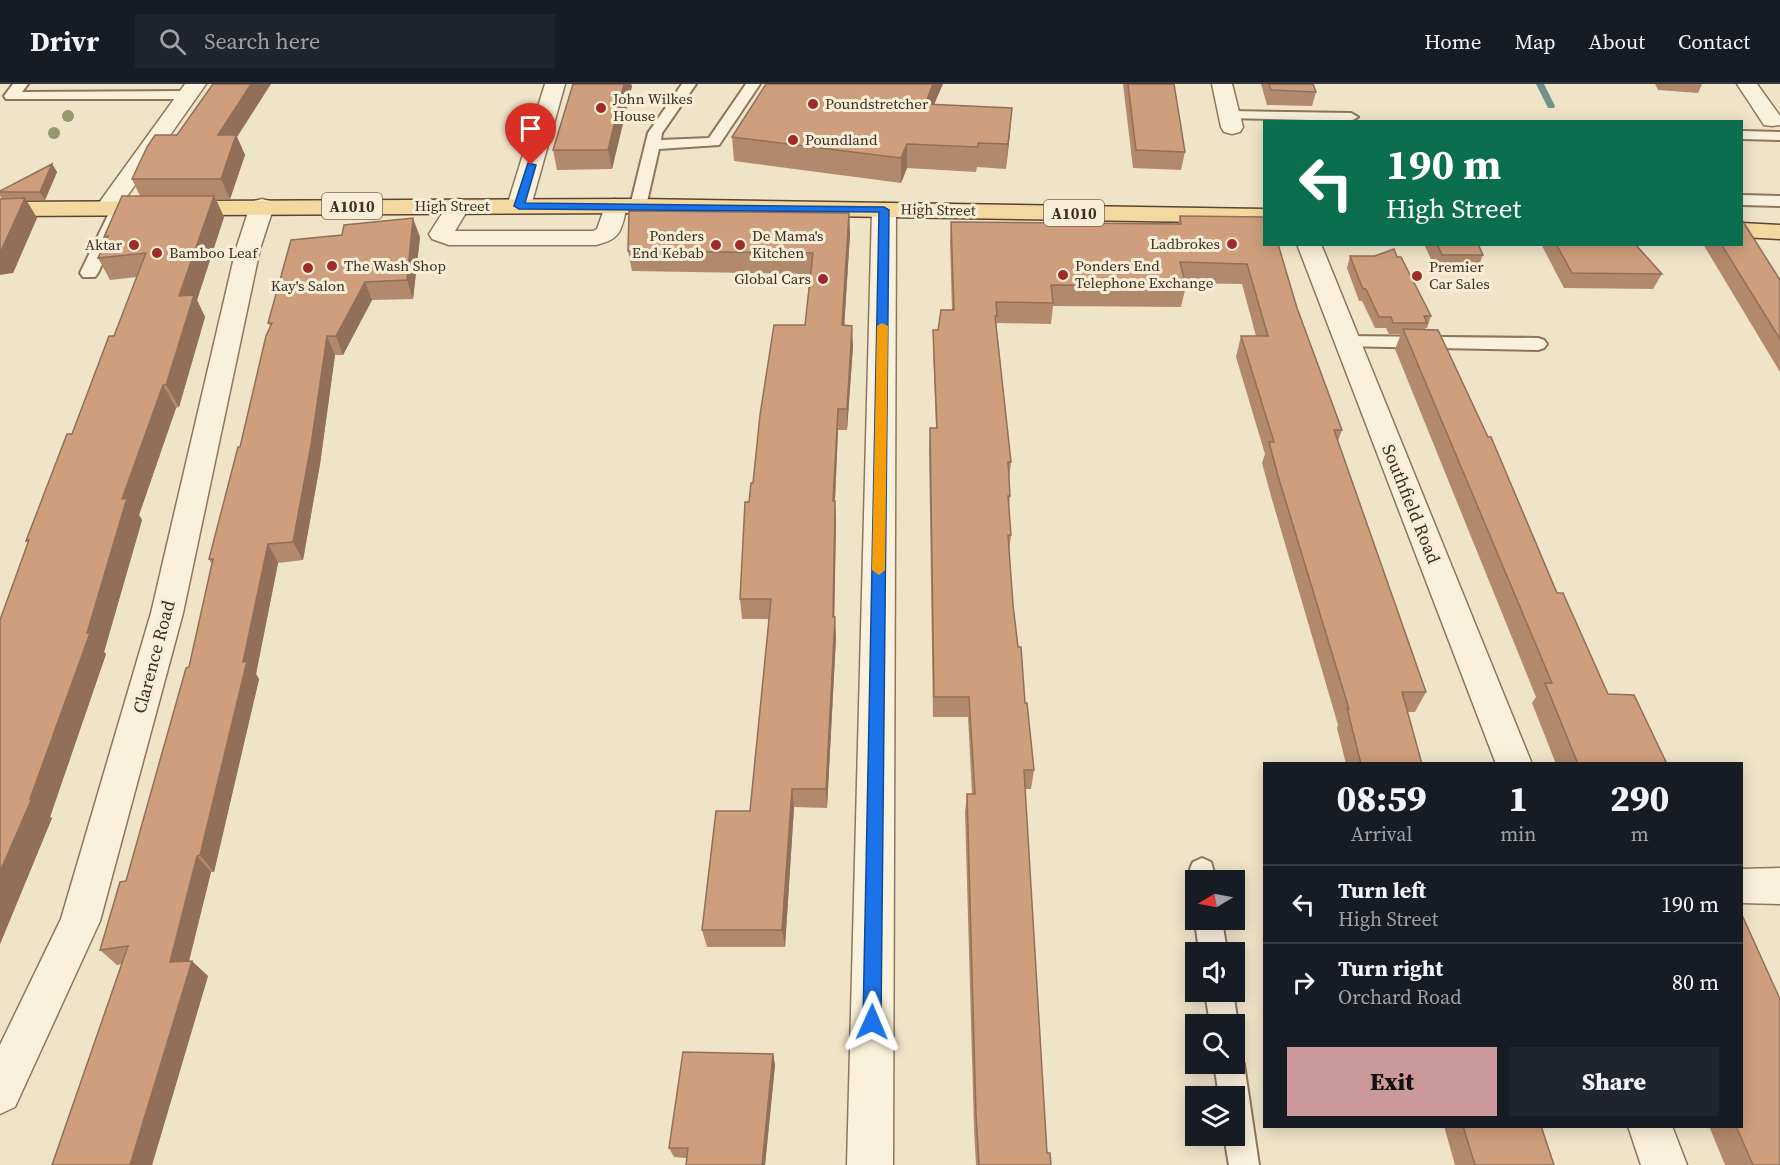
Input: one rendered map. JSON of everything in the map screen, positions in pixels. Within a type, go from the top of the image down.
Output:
[{"type":"main road","name":"High Street","points":[[0,209],[627,206],[1263,216]]},
{"type":"main road","points":[[1743,230],[1780,232]]},
{"type":"street","points":[[519,206],[555,84]]},
{"type":"street","points":[[1222,84],[1231,121]]},
{"type":"street","points":[[1747,84],[1776,128]]},
{"type":"street","points":[[114,207],[192,89]]},
{"type":"street","name":"Clarence Road","points":[[0,1092],[80,921],[167,613],[248,249],[262,206]]},
{"type":"street","points":[[458,206],[441,234],[449,238],[596,238],[608,233],[627,206]]},
{"type":"street","points":[[870,1165],[884,210]]},
{"type":"street","name":"Southfield Road","points":[[1310,246],[1513,762]]},
{"type":"street","points":[[1743,886],[1780,886]]},
{"type":"street","points":[[1651,1128],[1664,1165]]},
{"type":"lane","points":[[21,84],[11,96],[192,89]]},
{"type":"lane","points":[[627,206],[655,134],[689,84]]},
{"type":"lane","points":[[652,145],[714,142],[753,84]]},
{"type":"lane","points":[[1231,121],[1351,117]]},
{"type":"lane","points":[[1743,135],[1776,128]]},
{"type":"lane","points":[[1743,200],[1780,201]]},
{"type":"lane","points":[[89,273],[114,207]]},
{"type":"lane","points":[[1346,342],[1538,344]]},
{"type":"lane","points":[[1241,1146],[1244,1165]]},
{"type":"building","points":[[213,84],[251,84],[218,135],[236,135],[221,179],[132,179],[155,135],[177,135]]},
{"type":"building","name":"John Wilkes House","points":[[573,84],[624,84],[608,150],[553,150]]},
{"type":"building","points":[[766,84],[933,84],[925,104],[1012,108],[1008,144],[978,143],[978,147],[907,144],[901,158],[732,137]]},
{"type":"building","points":[[1128,84],[1174,84],[1185,152],[1136,150]]},
{"type":"building","points":[[1269,84],[1313,84],[1316,92],[1271,90]]},
{"type":"building","points":[[52,164],[40,192],[0,192],[0,191]]},
{"type":"building","points":[[122,196],[214,196],[179,296],[194,295],[166,385],[163,385],[122,499],[127,498],[87,633],[90,633],[30,799],[32,798],[0,872],[0,620],[29,540],[26,541],[67,434],[72,434],[109,336],[114,336],[146,253],[98,258],[108,236],[104,237]]},
{"type":"building","points":[[25,198],[0,253],[0,199]]},
{"type":"building","points":[[629,211],[849,213],[842,325],[852,326],[847,409],[838,409],[833,501],[835,501],[833,617],[835,617],[826,789],[792,789],[782,930],[702,930],[716,811],[750,811],[771,599],[740,599],[745,502],[749,502],[751,483],[753,483],[760,415],[774,325],[805,325],[813,253],[628,251]]},
{"type":"building","points":[[1180,216],[1263,217],[1263,246],[1279,246],[1297,308],[1342,430],[1334,430],[1426,692],[1402,692],[1421,762],[1360,762],[1347,708],[1349,709],[1278,476],[1269,442],[1274,442],[1241,336],[1268,336],[1247,264],[1180,262],[1186,286],[1051,285],[1053,303],[996,302],[997,316],[995,316],[1011,462],[1008,462],[1010,496],[1008,496],[1011,535],[1008,535],[1013,605],[1018,647],[1021,647],[1025,703],[1027,703],[1034,770],[1024,770],[1047,1153],[1050,1153],[1051,1165],[979,1165],[967,794],[975,794],[969,697],[934,697],[930,428],[937,428],[933,330],[938,330],[941,310],[954,310],[951,222],[1181,224]]},
{"type":"building","points":[[413,218],[407,280],[365,282],[336,336],[327,336],[311,445],[293,542],[268,544],[243,662],[247,661],[200,855],[197,856],[170,962],[192,961],[130,1165],[52,1165],[128,946],[100,950],[120,882],[126,881],[186,668],[189,667],[213,559],[209,559],[238,447],[240,447],[266,336],[272,323],[268,323],[291,240],[342,235],[344,225]]},
{"type":"building","points":[[1743,222],[1780,280],[1780,339],[1722,246],[1743,246]]},
{"type":"building","points":[[1438,246],[1479,246],[1483,255],[1442,255]]},
{"type":"building","points":[[1557,246],[1637,246],[1662,274],[1572,273]]},
{"type":"building","points":[[1394,249],[1397,257],[1401,257],[1431,316],[1424,316],[1427,323],[1393,323],[1391,317],[1379,317],[1366,289],[1363,289],[1350,256],[1375,256]]},
{"type":"building","points":[[1403,329],[1438,330],[1488,437],[1491,437],[1557,593],[1563,593],[1608,694],[1634,695],[1666,762],[1577,762],[1545,683],[1552,683]]},
{"type":"building","points":[[1743,917],[1780,999],[1780,1165],[1753,1165],[1737,1128],[1743,1128]]},
{"type":"building","points":[[683,1052],[773,1054],[762,1165],[686,1165],[688,1148],[669,1148]]},
{"type":"building","points":[[1464,1128],[1542,1128],[1554,1165],[1475,1165]]},
{"type":"waterway","points":[[1540,84],[1551,106]]},
{"type":"slow traffic","points":[[879,570],[882,326]]},
{"type":"place","name":"Poundstretcher","points":[[813,104]]},
{"type":"place","name":"John Wilkes House","points":[[601,108]]},
{"type":"place","name":"Poundland","points":[[793,140]]},
{"type":"place","name":"Ladbrokes","points":[[1232,244]]},
{"type":"place","name":"Aktar","points":[[134,245]]},
{"type":"place","name":"Ponders End Kebab","points":[[716,245]]},
{"type":"place","name":"De Mama's Kitchen","points":[[740,245]]},
{"type":"place","name":"Bamboo Leaf","points":[[157,253]]},
{"type":"place","name":"The Wash Shop","points":[[332,266]]},
{"type":"place","name":"Kay's Salon","points":[[308,268]]},
{"type":"place","name":"Ponders End Telephone Exchange","points":[[1063,275]]},
{"type":"place","name":"Premier Car Sales","points":[[1417,276]]},
{"type":"place","name":"Global Cars","points":[[823,279]]},
{"type":"route","points":[[531,165],[519,206],[884,210],[872,1022]]}]
